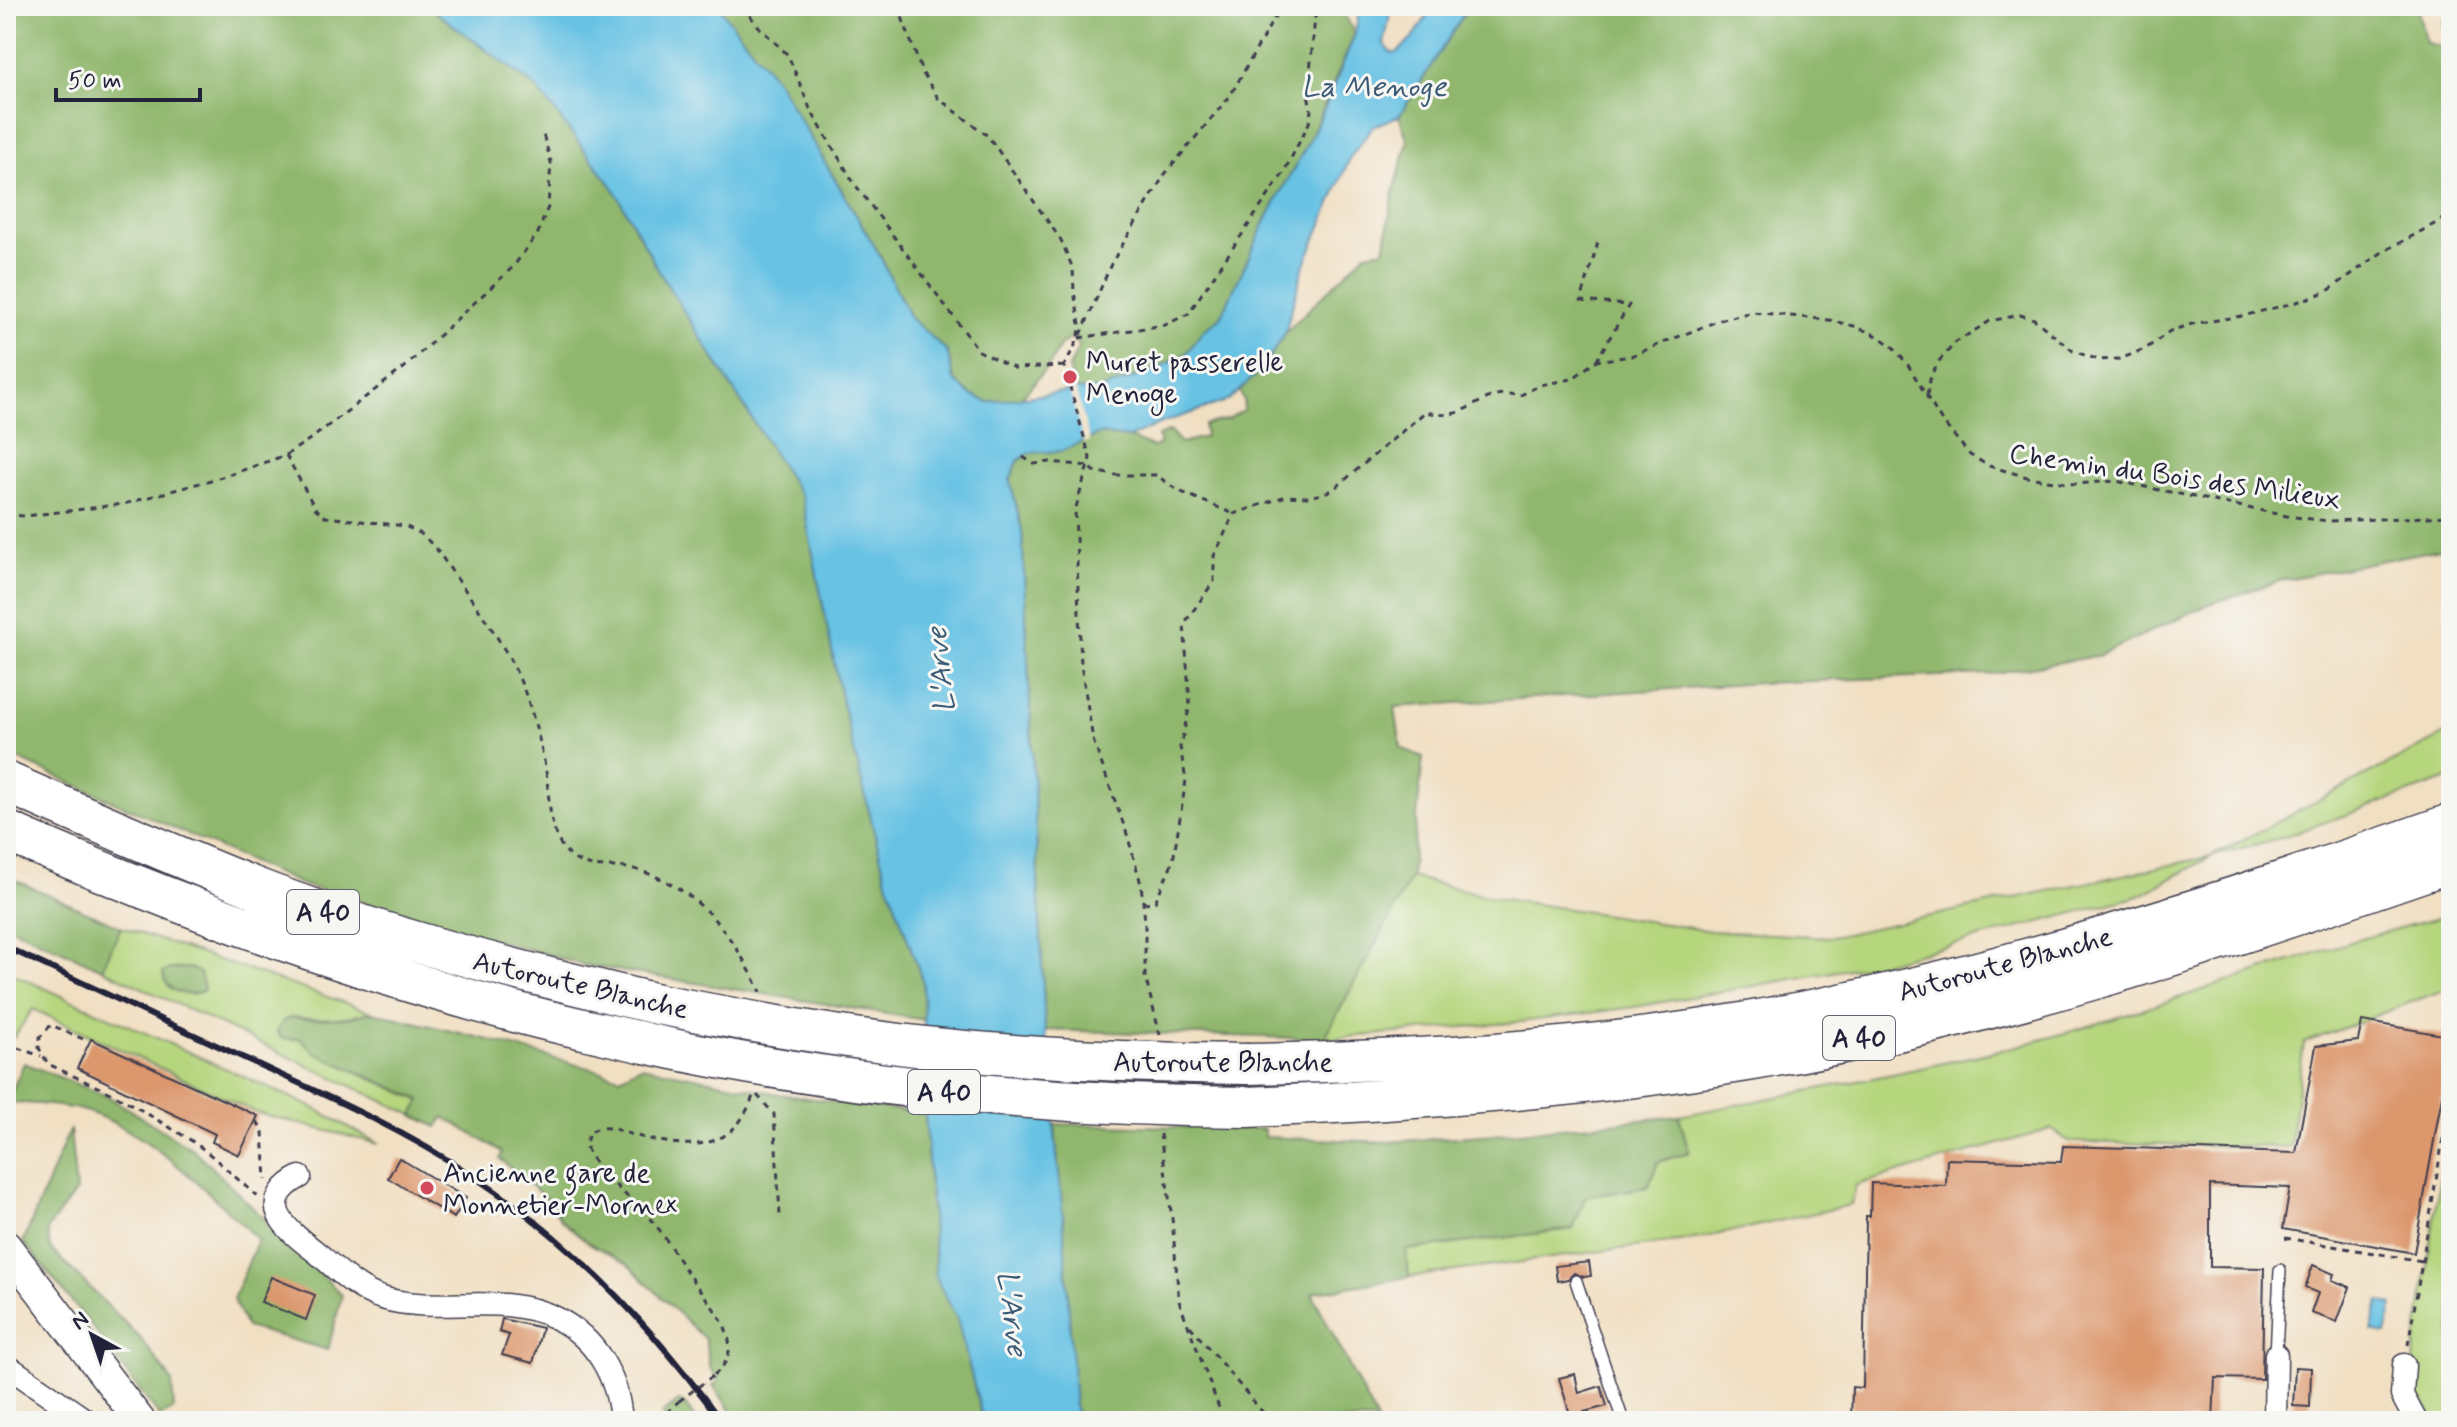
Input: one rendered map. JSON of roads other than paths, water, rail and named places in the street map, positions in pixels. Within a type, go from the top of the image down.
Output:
[{"type":"highway","name":"Autoroute Blanche","points":[[6,782],[196,863],[323,912],[414,942],[522,972],[653,1003],[743,1021],[932,1048],[1056,1058],[1248,1064],[1395,1061],[1559,1048],[1740,1023],[1827,1007],[2104,939],[2300,877],[2451,824]]},
{"type":"highway","name":"Autoroute Blanche","points":[[6,831],[169,899],[308,949],[515,1012],[738,1064],[930,1091],[1073,1102],[1247,1107],[1377,1102],[1561,1087],[1735,1063],[1832,1044],[2108,975],[2302,914],[2451,862]]},
{"type":"main road","points":[[6,1246],[140,1421]]},
{"type":"street","points":[[300,1177],[280,1194],[276,1208],[280,1218],[299,1238],[358,1285],[380,1297],[412,1304],[515,1306],[536,1310],[568,1326],[598,1354],[612,1376],[621,1421]]},
{"type":"street","points":[[2275,1421],[2276,1355]]},
{"type":"street","points":[[6,1365],[87,1421]]},
{"type":"street","points":[[2404,1365],[2402,1395],[2416,1421]]},
{"type":"lane","points":[[2276,1355],[2280,1270]]},
{"type":"lane","points":[[1576,1281],[1623,1421]]},
{"type":"water","points":[[428,6],[718,6],[777,81],[879,254],[910,318],[947,351],[954,380],[971,395],[988,402],[1076,390],[1100,390],[1155,370],[1186,354],[1202,332],[1221,317],[1267,218],[1309,141],[1355,34],[1360,6],[1392,6],[1384,44],[1390,52],[1396,53],[1411,40],[1434,6],[1469,6],[1399,116],[1373,126],[1350,158],[1302,271],[1285,333],[1261,370],[1229,400],[1159,424],[1129,438],[1099,434],[1062,451],[1029,453],[1018,461],[1010,480],[1022,531],[1045,1030],[1063,1216],[1075,1410],[1080,1421],[983,1421],[957,1318],[936,1278],[925,1114],[923,982],[885,875],[842,702],[802,498],[660,273],[613,187],[537,88]]},
{"type":"water","points":[[2379,1301],[2393,1305],[2386,1334],[2372,1331]]},
{"type":"railway","points":[[6,947],[360,1112],[418,1142],[473,1176],[544,1228],[608,1287],[667,1352],[721,1421]]},
{"type":"place","name":"Muret passerelle Menoge","points":[[1070,377]]},
{"type":"place","name":"Ancienne gare de Monnetier-Mornex","points":[[427,1188]]},
{"type":"water label","name":"La Menoge","points":[[1374,86]]},
{"type":"water label","name":"L'Arve","points":[[940,670]]},
{"type":"water label","name":"L'Arve","points":[[1013,1313]]}]
